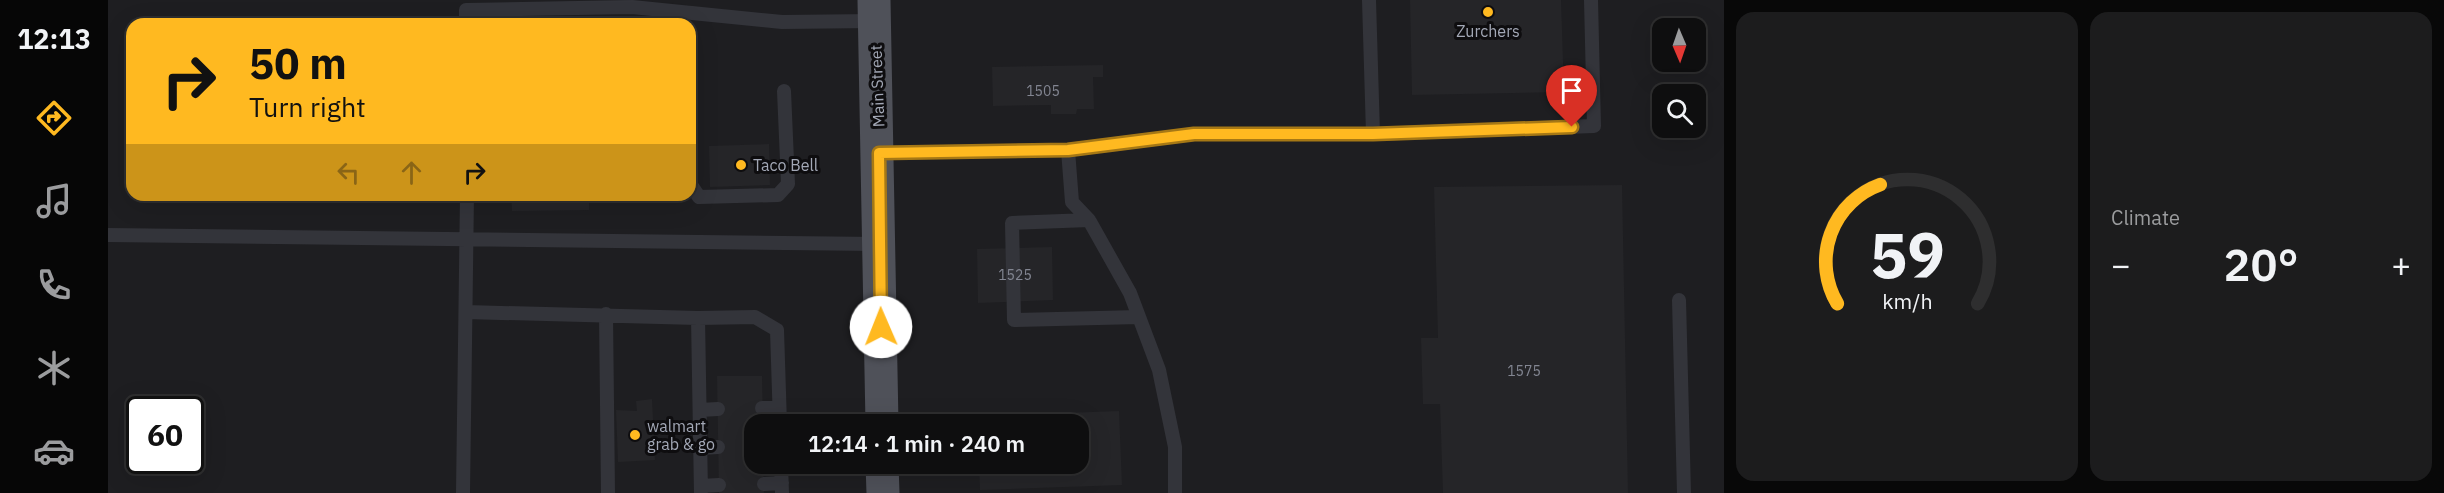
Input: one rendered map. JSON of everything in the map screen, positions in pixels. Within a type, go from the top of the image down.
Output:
[{"type":"main road","name":"Main Street","points":[[874,11],[879,153],[882,414]]},
{"type":"main road","points":[[882,474],[883,493]]},
{"type":"lane","points":[[1370,0],[1373,134]]},
{"type":"lane","points":[[879,153],[1068,150],[1194,134],[1373,134],[1594,126],[1592,0]]},
{"type":"lane","points":[[466,18],[466,10],[632,7],[782,22],[874,11]]},
{"type":"lane","points":[[696,192],[699,197],[778,195],[788,184],[784,91]]},
{"type":"lane","points":[[1068,150],[1072,202],[1089,220],[1130,293],[1160,370],[1175,447],[1176,493]]},
{"type":"lane","points":[[463,493],[467,201]]},
{"type":"lane","points":[[1089,220],[1012,223],[1014,320],[1139,317]]},
{"type":"lane","points":[[108,235],[880,244]]},
{"type":"lane","points":[[1679,300],[1684,493]]},
{"type":"lane","points":[[466,312],[698,318],[755,317],[777,330],[779,414]]},
{"type":"lane","points":[[606,314],[608,493]]},
{"type":"lane","points":[[698,318],[701,490],[719,485]]},
{"type":"lane","points":[[762,408],[779,408]]},
{"type":"lane","points":[[700,410],[718,409]]},
{"type":"lane","points":[[700,448],[718,447]]},
{"type":"lane","points":[[764,484],[782,488]]},
{"type":"shaded area","points":[[108,0],[1724,0],[1724,493],[108,493]]},
{"type":"building","points":[[1410,0],[1561,0],[1564,92],[1412,95]]},
{"type":"building","points":[[1103,65],[1103,77],[1093,77],[1094,109],[1077,109],[1076,114],[1051,114],[1051,105],[993,106],[992,67]]},
{"type":"building","points":[[769,144],[770,185],[710,187],[709,146]]},
{"type":"building","points":[[1622,185],[1628,493],[1443,493],[1440,404],[1423,404],[1421,338],[1438,338],[1434,187]]},
{"type":"building","points":[[511,201],[589,201],[589,210],[512,211]]},
{"type":"building","points":[[1052,247],[1053,300],[978,303],[977,249]]},
{"type":"building","points":[[717,376],[762,376],[763,414],[744,414],[744,474],[763,474],[764,493],[719,493]]},
{"type":"building","name":"walmart grab & go","points":[[652,399],[655,460],[618,462],[616,410],[637,411],[636,401]]},
{"type":"building","points":[[1119,411],[1122,485],[980,490],[979,474],[1089,474],[1089,414],[1034,414]]},
{"type":"place","name":"Zurchers","points":[[1488,12]]},
{"type":"place","name":"Taco Bell","points":[[741,165]]},
{"type":"place","name":"walmart grab & go","points":[[635,435]]},
{"type":"route","points":[[881,327],[879,153],[1068,150],[1194,134],[1373,134],[1572,127]]}]
